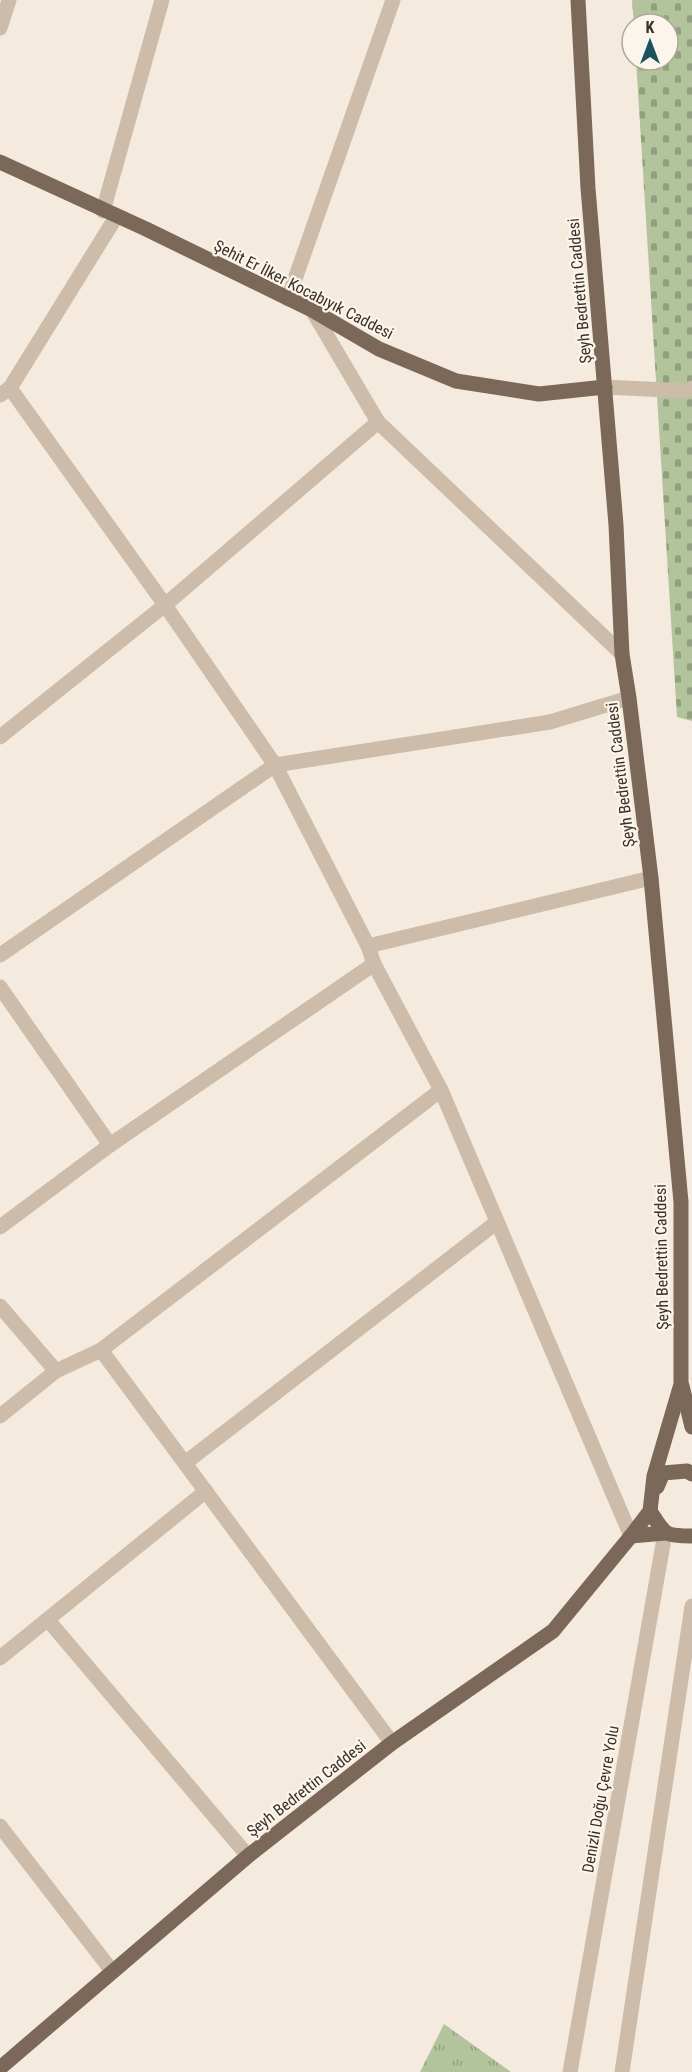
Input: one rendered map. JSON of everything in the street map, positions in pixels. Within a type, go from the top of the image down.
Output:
[{"type":"main road","name":"Şeyh Bedrettin Caddesi","points":[[0,2068],[249,1856],[392,1743],[553,1631],[632,1536],[651,1504],[654,1476],[681,1384],[686,1200],[651,878],[622,654],[616,525],[588,188],[578,0]]},
{"type":"main road","name":"Şehit Er İlker Kocabıyık Caddesi","points":[[0,162],[146,229],[312,310],[379,349],[456,381],[539,394],[605,387]]},
{"type":"main road","points":[[681,1384],[692,1427]]},
{"type":"main road","points":[[665,1533],[651,1504],[663,1473],[687,1471],[692,1474]]},
{"type":"main road","points":[[632,1536],[665,1533],[673,1536],[692,1536]]},
{"type":"street","points":[[0,28],[9,0]]},
{"type":"street","points":[[162,0],[109,214],[5,392],[165,605],[275,765],[368,946],[374,964],[441,1090],[632,1536]]},
{"type":"street","points":[[288,299],[393,0]]},
{"type":"street","points":[[312,310],[378,422],[622,654]]},
{"type":"street","points":[[605,387],[686,391],[692,388]]},
{"type":"street","points":[[0,737],[165,605],[378,422]]},
{"type":"street","points":[[0,955],[275,765],[550,722],[629,698]]},
{"type":"street","points":[[368,946],[651,878]]},
{"type":"street","points":[[0,1227],[110,1145],[374,964]]},
{"type":"street","points":[[0,987],[110,1145]]},
{"type":"street","points":[[0,1416],[56,1371],[101,1350],[441,1090]]},
{"type":"street","points":[[185,1463],[497,1222]]},
{"type":"street","points":[[0,1306],[56,1371]]},
{"type":"street","points":[[101,1350],[392,1743]]},
{"type":"street","points":[[0,1658],[206,1491]]},
{"type":"street","name":"Denizli Doğu Çevre Yolu","points":[[570,2072],[665,1533]]},
{"type":"street","points":[[622,2072],[692,1606]]},
{"type":"street","points":[[48,1620],[249,1856]]},
{"type":"street","points":[[0,1826],[112,1971]]},
{"type":"green space","points":[[632,0],[692,0],[692,721],[677,717],[637,72],[680,72],[680,12],[633,12]]},
{"type":"green space","points":[[444,2024],[511,2072],[420,2072]]}]
